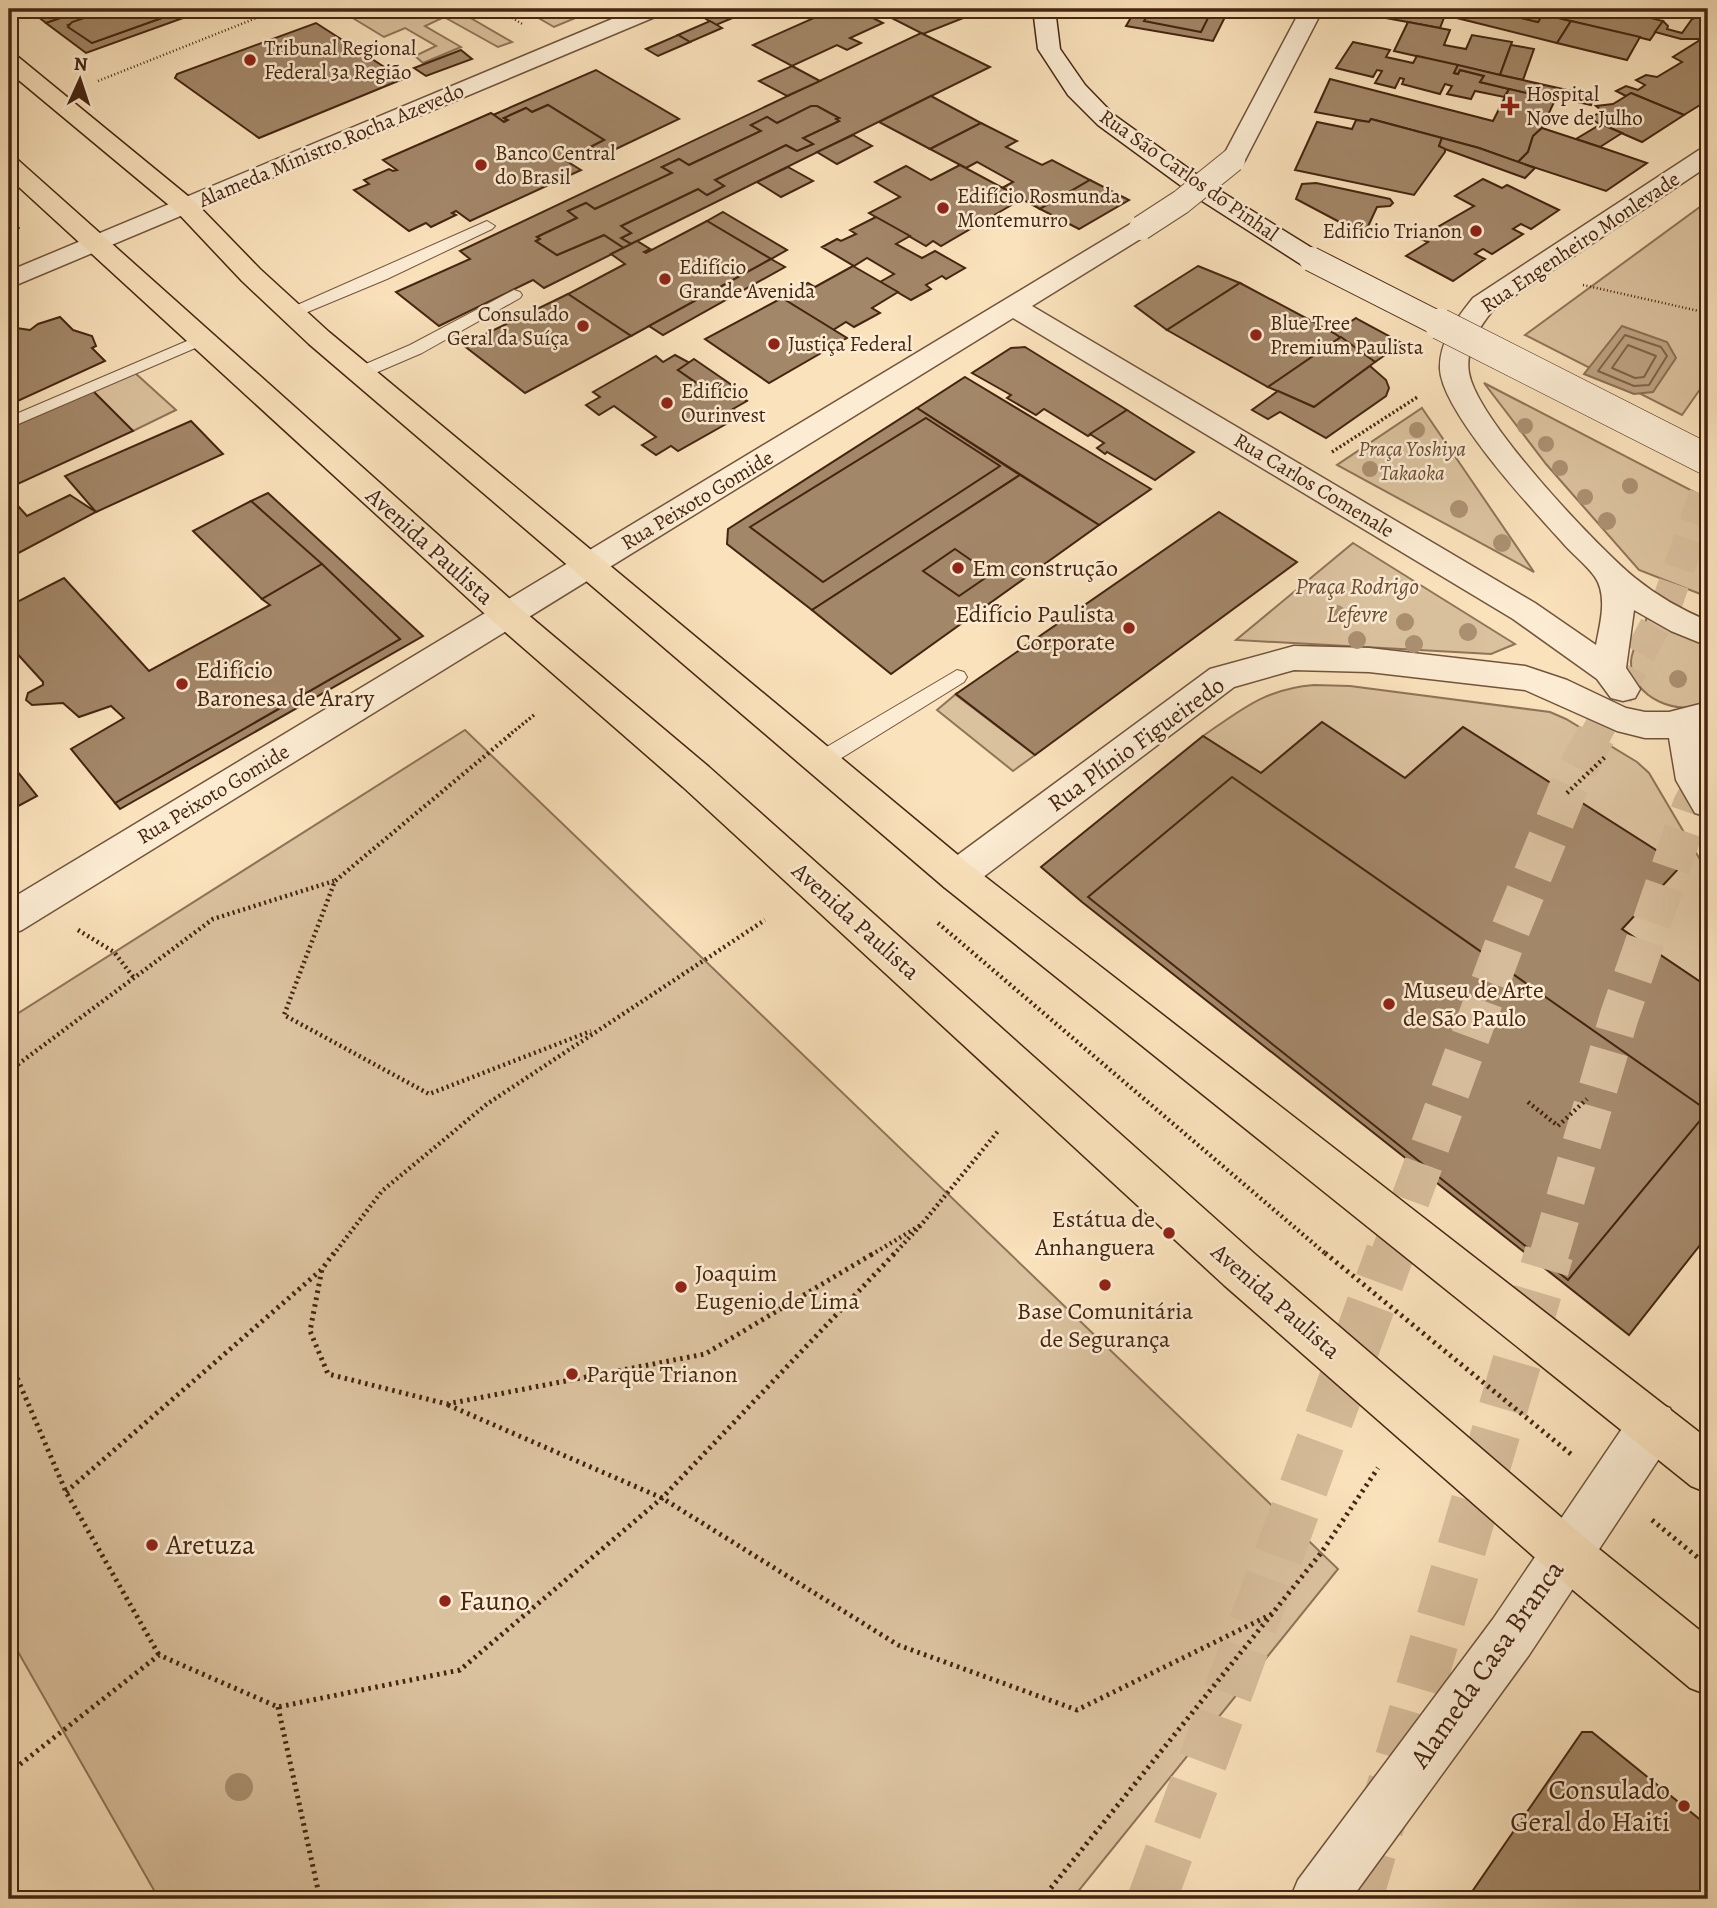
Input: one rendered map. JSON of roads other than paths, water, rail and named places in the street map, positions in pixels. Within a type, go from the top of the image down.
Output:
[{"type":"main road","points":[[9,61],[185,206],[251,275],[360,373],[957,876],[1708,1469]]},
{"type":"main road","name":"Avenida Paulista","points":[[9,165],[508,616],[696,777],[1240,1270],[1566,1553],[1708,1670]]},
{"type":"street","name":"Alameda Ministro Rocha Azevedo","points":[[9,280],[654,9]]},
{"type":"street","name":"Rua São Carlos do Pinhal","points":[[1044,9],[1049,49],[1076,90],[1106,120],[1208,194],[1311,259],[1708,460]]},
{"type":"street","name":"Rua Peixoto Gomide","points":[[9,919],[1014,307],[1181,202],[1233,160],[1312,9]]},
{"type":"street","name":"Rua Engenheiro Monlevade","points":[[1708,155],[1483,304],[1461,331],[1454,373],[1468,403],[1497,448],[1611,575],[1648,604],[1708,634]]},
{"type":"street","name":"Rua Carlos Comenale","points":[[1014,307],[1500,596],[1609,670],[1634,700],[1700,723]]},
{"type":"street","points":[[1609,670],[1619,605],[1611,575]]},
{"type":"street","name":"Rua Plínio Figueiredo","points":[[957,876],[1222,678],[1294,658],[1369,660],[1541,682],[1622,720],[1647,726],[1700,723]]},
{"type":"street","points":[[1700,723],[1694,780],[1708,803]]},
{"type":"street","name":"Alameda Casa Branca","points":[[1317,1899],[1511,1637],[1653,1425]]},
{"type":"lane","points":[[292,313],[381,276],[487,226]]},
{"type":"lane","points":[[360,373],[416,349],[514,295]]},
{"type":"lane","points":[[9,423],[201,340]]},
{"type":"lane","points":[[820,761],[957,677]]},
{"type":"water","points":[[1622,326],[1667,342],[1676,358],[1653,392],[1634,394],[1584,374]]},
{"type":"tunnel","points":[[1595,736],[1666,606],[1708,485]]},
{"type":"tunnel","points":[[1390,1255],[1504,945],[1572,779],[1596,735]]},
{"type":"tunnel","points":[[1549,1255],[1619,1017],[1692,806],[1708,775]]},
{"type":"tunnel","points":[[1152,1899],[1390,1253]]},
{"type":"tunnel","points":[[1358,1899],[1549,1253]]},
{"type":"place","name":"Tribunal Regional Federal 3a Região","points":[[250,60]]},
{"type":"place","name":"Hospital Nove de Julho","points":[[1510,106]]},
{"type":"place","name":"Banco Central do Brasil","points":[[481,165]]},
{"type":"place","name":"Edifício Rosmunda Montemurro","points":[[943,208]]},
{"type":"place","name":"Edifício Trianon","points":[[1476,231]]},
{"type":"place","name":"Edifício Grande Avenida","points":[[665,279]]},
{"type":"place","name":"Consulado Geral da Suíça","points":[[583,326]]},
{"type":"place","name":"Blue Tree Premium Paulista","points":[[1256,335]]},
{"type":"place","name":"Justiça Federal","points":[[774,344]]},
{"type":"place","name":"Edifício Ourinvest","points":[[667,403]]},
{"type":"place","name":"Em construção","points":[[958,568]]},
{"type":"place","name":"Edifício Paulista Corporate","points":[[1129,628]]},
{"type":"place","name":"Edifício Baronesa de Arary","points":[[182,684]]},
{"type":"place","name":"Museu de Arte de São Paulo","points":[[1389,1004]]},
{"type":"place","name":"Estátua de Anhanguera","points":[[1169,1233]]},
{"type":"place","name":"Base Comunitária de Segurança","points":[[1105,1285]]},
{"type":"place","name":"Joaquim Eugenio de Lima","points":[[681,1287]]},
{"type":"place","name":"Parque Trianon","points":[[572,1374]]},
{"type":"place","name":"Aretuza","points":[[152,1545]]},
{"type":"place","name":"Fauno","points":[[445,1601]]},
{"type":"place","name":"Consulado Geral do Haiti","points":[[1684,1806]]},
{"type":"park label","name":"Praça Yoshiya Takaoka","points":[[1412,461]]},
{"type":"park label","name":"Praça Rodrigo Lefevre","points":[[1357,600]]}]
